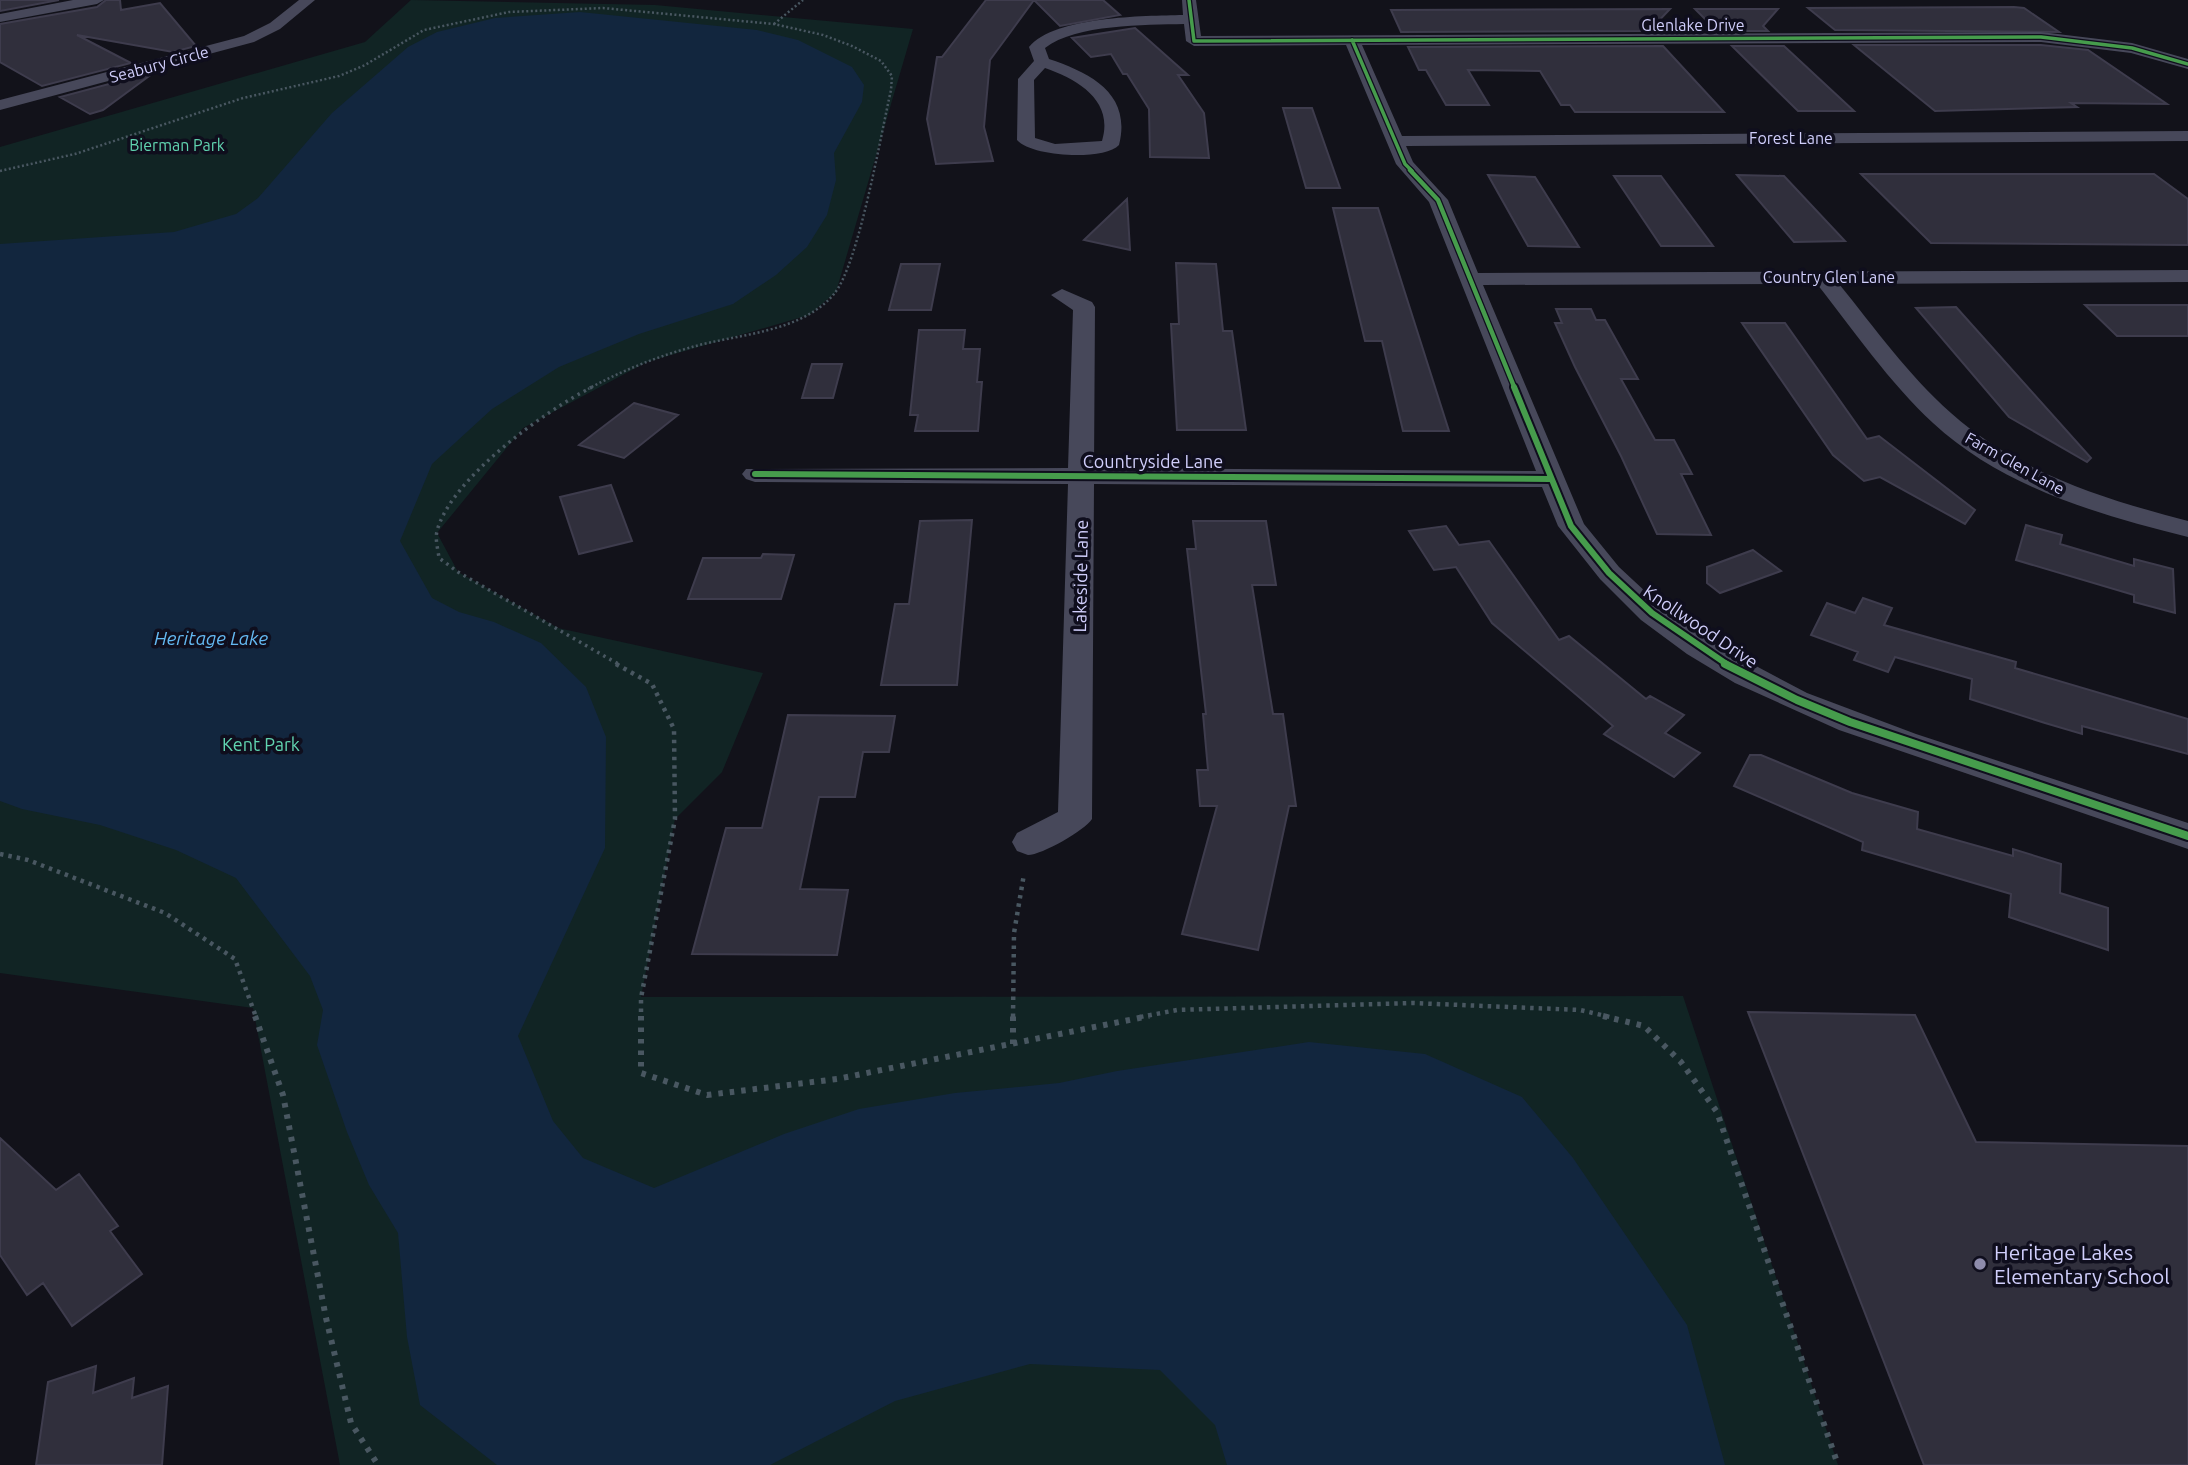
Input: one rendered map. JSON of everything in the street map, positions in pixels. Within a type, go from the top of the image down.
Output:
[{"type":"street","points":[[0,18],[97,0]]},
{"type":"street","name":"Seabury Circle","points":[[0,105],[249,39],[275,26],[308,0]]},
{"type":"street","points":[[1042,62],[1037,47],[1055,33],[1135,21],[1191,19],[1189,0]]},
{"type":"street","name":"Glenlake Drive","points":[[1191,19],[1194,41],[2041,37],[2132,48],[2188,64]]},
{"type":"street","name":"Knollwood Drive","points":[[1352,40],[1405,164],[1438,200],[1570,526],[1598,564],[1636,602],[1690,642],[1766,689],[1908,743],[2188,836]]},
{"type":"street","points":[[1042,62],[1075,72],[1108,101],[1115,122],[1110,145],[1068,149],[1034,146],[1026,140],[1026,79],[1042,62]]},
{"type":"street","name":"Forest Lane","points":[[1395,141],[2188,135]]},
{"type":"street","name":"Country Glen Lane","points":[[1470,279],[2188,276]]},
{"type":"street","name":"Farm Glen Lane","points":[[1822,277],[1926,402],[1980,447],[2077,496],[2188,529]]},
{"type":"street","name":"Lakeside Lane","points":[[1029,842],[1075,819],[1084,307],[1062,295]]},
{"type":"street","name":"Countryside Lane","points":[[755,474],[1550,479]]},
{"type":"path","points":[[774,24],[803,0]]},
{"type":"path","points":[[0,171],[75,154],[243,98],[339,76],[424,30],[474,18],[560,8],[603,8],[774,24],[822,34],[881,61],[892,76],[852,248],[836,292],[809,315],[647,362],[609,377],[561,402],[523,428],[464,486],[437,533],[439,558],[652,684],[674,729],[675,819],[641,998],[641,1073],[707,1095],[837,1079],[1177,1010],[1399,1003],[1580,1010],[1644,1026],[1681,1062],[1717,1112],[1838,1465]]},
{"type":"path","points":[[1013,1044],[1014,933],[1029,842]]},
{"type":"path","points":[[0,854],[28,860],[165,913],[235,959],[283,1095],[326,1318],[351,1423],[378,1465]]},
{"type":"green space","name":"Heritage Lake","points":[[411,0],[655,5],[913,29],[836,292],[809,315],[647,362],[523,428],[437,533],[458,572],[558,628],[763,673],[722,772],[675,819],[641,997],[1683,996],[1838,1465],[340,1465],[253,1008],[0,973],[0,147],[365,42]]},
{"type":"water","name":"Heritage Lake","points":[[580,12],[757,30],[798,40],[852,67],[864,85],[862,102],[834,153],[836,180],[827,215],[807,247],[776,275],[733,304],[639,334],[559,367],[492,409],[432,464],[400,541],[432,598],[459,612],[494,622],[541,643],[586,687],[606,737],[605,848],[518,1036],[553,1121],[583,1158],[654,1188],[784,1134],[859,1109],[955,1093],[1059,1083],[1117,1071],[1309,1042],[1425,1054],[1522,1097],[1573,1158],[1687,1325],[1725,1465],[1227,1465],[1215,1425],[1160,1370],[1030,1364],[895,1401],[770,1465],[497,1465],[420,1405],[407,1337],[398,1233],[369,1185],[347,1132],[317,1045],[323,1010],[310,976],[236,878],[176,850],[100,825],[22,809],[0,801],[0,244],[174,232],[236,214],[258,198],[332,113],[408,47],[437,32],[495,18]]},
{"type":"building","points":[[0,0],[59,0],[0,11]]},
{"type":"building","points":[[106,0],[120,0],[121,10],[160,3],[196,46],[173,52],[77,35],[131,63],[42,86],[0,62],[0,24],[97,7]]},
{"type":"building","points":[[986,0],[1034,0],[990,60],[984,127],[993,161],[936,164],[927,119],[937,57],[942,57]]},
{"type":"building","points":[[1034,0],[1103,0],[1120,15],[1060,26]]},
{"type":"building","points":[[1808,8],[2024,8],[2059,32],[1835,30]]},
{"type":"building","points":[[1670,9],[1649,31],[1401,32],[1391,10]]},
{"type":"building","points":[[1695,9],[1778,9],[1763,26],[1768,31],[1717,31]]},
{"type":"building","points":[[1135,28],[1188,75],[1178,75],[1204,113],[1209,158],[1150,157],[1149,109],[1127,74],[1123,74],[1111,54],[1091,57],[1072,38]]},
{"type":"building","points":[[1854,45],[2041,45],[2088,50],[2167,104],[2071,103],[2077,107],[1935,111]]},
{"type":"building","points":[[1663,46],[1724,112],[1575,112],[1570,105],[1561,105],[1540,71],[1468,70],[1489,105],[1446,105],[1426,70],[1419,70],[1408,47]]},
{"type":"building","points":[[1732,46],[1784,46],[1854,111],[1798,111]]},
{"type":"building","points":[[152,74],[103,110],[90,114],[60,97]]},
{"type":"building","points":[[1283,108],[1312,108],[1340,188],[1306,188]]},
{"type":"building","points":[[1861,174],[2154,174],[2188,199],[2188,245],[1931,243]]},
{"type":"building","points":[[1488,175],[1535,177],[1579,247],[1528,246]]},
{"type":"building","points":[[1737,175],[1784,176],[1845,241],[1794,242]]},
{"type":"building","points":[[1614,176],[1661,176],[1713,246],[1661,246]]},
{"type":"building","points":[[1127,199],[1130,250],[1084,240]]},
{"type":"building","points":[[1333,208],[1378,208],[1449,431],[1403,431],[1382,341],[1365,341]]},
{"type":"building","points":[[1176,263],[1216,264],[1223,331],[1232,331],[1246,430],[1177,430],[1171,324],[1179,324]]},
{"type":"building","points":[[901,264],[940,264],[931,310],[889,310]]},
{"type":"building","points":[[2085,305],[2188,305],[2188,336],[2117,336]]},
{"type":"building","points":[[1956,307],[2091,458],[2087,462],[2009,417],[1916,308]]},
{"type":"building","points":[[1556,309],[1591,309],[1596,320],[1605,320],[1638,379],[1621,379],[1655,440],[1674,440],[1692,474],[1681,474],[1711,535],[1657,534],[1555,323],[1562,323]]},
{"type":"building","points":[[1742,323],[1785,323],[1867,439],[1879,436],[1975,510],[1965,524],[1880,477],[1864,481],[1833,455]]},
{"type":"building","points":[[919,330],[965,330],[963,349],[980,349],[977,382],[982,382],[978,431],[915,431],[918,415],[910,415]]},
{"type":"building","points":[[812,364],[842,364],[833,398],[802,398]]},
{"type":"building","points":[[634,403],[678,415],[624,458],[579,445]]},
{"type":"building","points":[[611,485],[632,541],[579,554],[560,497]]},
{"type":"building","points":[[972,520],[957,685],[881,685],[895,604],[909,604],[920,521]]},
{"type":"building","points":[[1193,521],[1266,521],[1276,585],[1252,585],[1273,714],[1283,714],[1296,806],[1289,806],[1258,950],[1182,934],[1217,806],[1200,806],[1197,770],[1208,770],[1203,714],[1206,714],[1187,549],[1196,549]]},
{"type":"building","points":[[2026,525],[2062,535],[2060,544],[2134,566],[2134,559],[2173,569],[2175,613],[2134,602],[2134,595],[2016,560]]},
{"type":"building","points":[[1446,526],[1459,545],[1489,541],[1559,640],[1569,636],[1646,699],[1650,696],[1684,715],[1665,733],[1700,753],[1674,777],[1604,734],[1613,726],[1492,623],[1456,567],[1434,570],[1409,531]]},
{"type":"building","points":[[1753,550],[1781,571],[1720,593],[1707,583],[1707,567]]},
{"type":"building","points":[[763,554],[794,555],[781,599],[688,599],[703,558],[761,558]]},
{"type":"building","points":[[1863,598],[1892,608],[1884,625],[2016,662],[2015,668],[2188,719],[2188,754],[2082,726],[2082,734],[2045,723],[1970,699],[1972,679],[1895,657],[1888,672],[1854,660],[1858,652],[1811,635],[1827,603],[1855,613]]},
{"type":"building","points":[[788,715],[895,716],[889,752],[863,752],[855,797],[819,797],[800,889],[848,890],[837,955],[692,954],[726,828],[762,828]]},
{"type":"building","points":[[1750,755],[1761,755],[1852,793],[1918,812],[1917,829],[2013,856],[2013,849],[2061,864],[2060,893],[2108,908],[2108,950],[2009,917],[2011,894],[1862,850],[1863,842],[1734,786]]},
{"type":"building","name":"Heritage Lakes Elementary School","points":[[1748,1012],[1915,1015],[1976,1142],[2188,1146],[2188,1465],[1924,1465]]},
{"type":"building","points":[[0,1138],[56,1190],[79,1174],[118,1226],[110,1231],[142,1274],[72,1326],[43,1283],[27,1295],[0,1255]]},
{"type":"building","points":[[96,1366],[93,1393],[134,1378],[132,1398],[168,1386],[162,1465],[36,1465],[48,1382]]},
{"type":"cycle path","points":[[1189,0],[1194,41],[2041,37],[2132,48],[2188,64]]},
{"type":"cycle path","points":[[1352,40],[1405,164],[1438,200],[1571,526],[1609,573],[1652,613],[1697,647],[1746,676],[1797,700],[1905,742],[2188,836]]},
{"type":"cycle path","points":[[755,474],[1550,479]]},
{"type":"place","name":"Heritage Lakes Elementary School","points":[[1980,1264]]},
{"type":"park label","name":"Bierman Park","points":[[177,145]]},
{"type":"park label","name":"Kent Park","points":[[261,744]]}]
